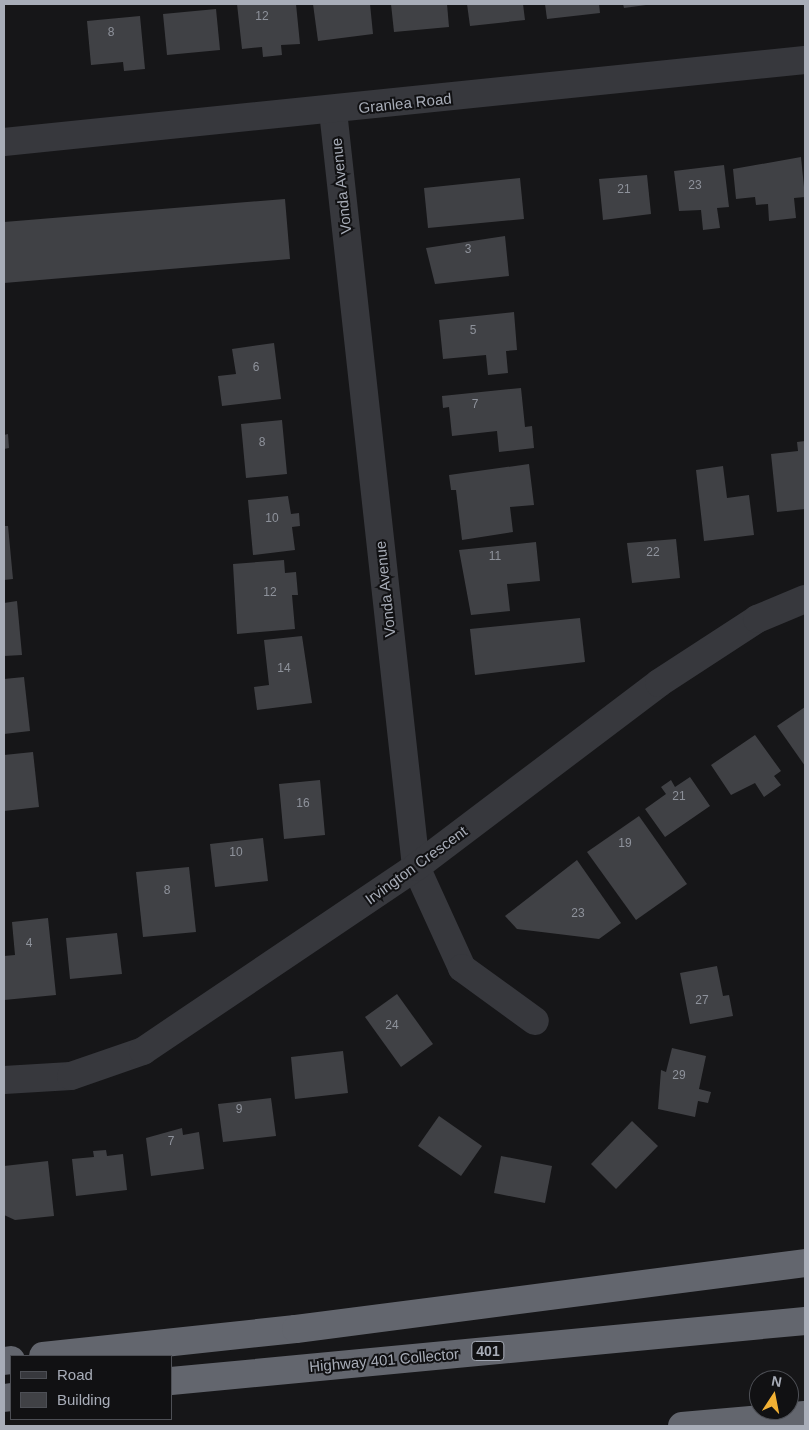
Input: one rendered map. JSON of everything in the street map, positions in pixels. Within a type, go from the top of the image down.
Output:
[{"type":"highway","points":[[52,1355],[296,1329],[805,1263]]},
{"type":"highway","name":"Highway 401 Collector","points":[[172,1380],[805,1321]]},
{"type":"highway","points":[[682,1426],[805,1415]]},
{"type":"street","name":"Granlea Road","points":[[4,142],[333,111],[805,60]]},
{"type":"street","name":"Vonda Avenue","points":[[333,111],[416,867],[462,968],[535,1020]]},
{"type":"street","name":"Irvington Crescent","points":[[4,1080],[71,1076],[143,1051],[416,867],[659,683],[757,618],[805,599]]},
{"type":"building","points":[[237,4],[296,4],[300,44],[281,45],[282,55],[263,57],[262,47],[242,49]]},
{"type":"building","points":[[313,4],[370,4],[373,34],[318,41]]},
{"type":"building","points":[[391,4],[447,4],[449,27],[394,32]]},
{"type":"building","points":[[467,4],[523,4],[525,20],[470,26]]},
{"type":"building","points":[[545,4],[599,4],[600,13],[547,19]]},
{"type":"building","points":[[623,4],[646,4],[646,5],[624,8]]},
{"type":"building","points":[[216,9],[220,50],[167,55],[163,14]]},
{"type":"building","points":[[140,16],[145,69],[124,71],[123,62],[91,65],[87,21]]},
{"type":"building","points":[[801,157],[805,197],[794,198],[796,218],[769,221],[768,204],[756,205],[755,197],[736,199],[733,169]]},
{"type":"building","points":[[724,165],[729,207],[717,208],[720,228],[703,230],[701,210],[679,211],[674,171]]},
{"type":"building","points":[[647,175],[651,214],[603,220],[599,179]]},
{"type":"building","points":[[520,178],[524,219],[428,228],[424,188]]},
{"type":"building","points":[[285,199],[290,259],[4,283],[4,222]]},
{"type":"building","points":[[505,236],[509,276],[435,284],[426,248]]},
{"type":"building","points":[[514,312],[517,350],[506,351],[508,373],[488,375],[486,355],[443,359],[439,320]]},
{"type":"building","points":[[274,343],[281,399],[222,406],[218,376],[236,374],[232,349]]},
{"type":"building","points":[[521,388],[525,427],[532,426],[534,448],[499,452],[497,431],[452,436],[449,407],[443,408],[442,396]]},
{"type":"building","points":[[282,420],[287,474],[246,478],[241,424]]},
{"type":"building","points":[[8,434],[9,448],[4,449],[4,435]]},
{"type":"building","points":[[805,441],[805,509],[777,512],[771,454],[798,451],[797,442]]},
{"type":"building","points":[[529,464],[534,505],[510,507],[513,532],[462,540],[456,490],[451,490],[449,475]]},
{"type":"building","points":[[723,466],[727,498],[749,495],[754,535],[704,541],[696,470]]},
{"type":"building","points":[[288,496],[291,514],[299,513],[300,526],[292,527],[295,550],[253,555],[248,500]]},
{"type":"building","points":[[4,526],[8,526],[13,579],[4,580]]},
{"type":"building","points":[[676,539],[680,578],[632,583],[627,543]]},
{"type":"building","points":[[536,542],[540,581],[507,584],[510,611],[471,615],[459,550]]},
{"type":"building","points":[[284,560],[285,573],[296,572],[298,595],[292,595],[295,629],[237,634],[233,564]]},
{"type":"building","points":[[17,601],[22,655],[4,656],[4,603]]},
{"type":"building","points":[[580,618],[585,662],[475,675],[470,629]]},
{"type":"building","points":[[302,636],[312,703],[257,710],[254,687],[269,685],[264,640]]},
{"type":"building","points":[[24,677],[30,731],[4,734],[4,679]]},
{"type":"building","points":[[805,707],[805,766],[777,726]]},
{"type":"building","points":[[755,735],[781,771],[774,776],[781,785],[764,797],[755,783],[731,795],[711,765]]},
{"type":"building","points":[[33,752],[39,807],[4,811],[4,755]]},
{"type":"building","points":[[690,777],[710,806],[665,837],[645,809],[666,794],[661,787],[671,780],[675,787]]},
{"type":"building","points":[[320,780],[325,835],[284,839],[279,784]]},
{"type":"building","points":[[639,816],[687,884],[636,920],[587,852]]},
{"type":"building","points":[[263,838],[268,881],[215,887],[210,844]]},
{"type":"building","points":[[577,860],[621,923],[599,939],[517,929],[505,916]]},
{"type":"building","points":[[189,867],[196,932],[143,937],[136,872]]},
{"type":"building","points":[[48,918],[56,995],[4,1000],[4,956],[15,955],[12,922]]},
{"type":"building","points":[[117,933],[122,974],[70,979],[66,938]]},
{"type":"building","points":[[717,966],[723,996],[729,995],[733,1016],[690,1024],[680,973]]},
{"type":"building","points":[[397,994],[433,1044],[401,1067],[365,1017]]},
{"type":"building","points":[[672,1048],[706,1056],[699,1089],[711,1092],[708,1103],[698,1101],[695,1117],[658,1109],[661,1070],[666,1072]]},
{"type":"building","points":[[343,1051],[348,1093],[295,1099],[291,1057]]},
{"type":"building","points":[[271,1098],[276,1136],[223,1142],[218,1104]]},
{"type":"building","points":[[439,1116],[482,1146],[461,1176],[418,1146]]},
{"type":"building","points":[[632,1121],[658,1146],[616,1189],[591,1164]]},
{"type":"building","points":[[182,1128],[183,1135],[199,1132],[204,1169],[151,1176],[146,1138]]},
{"type":"building","points":[[106,1150],[107,1156],[123,1154],[127,1190],[76,1196],[72,1159],[94,1157],[93,1151]]},
{"type":"building","points":[[501,1156],[552,1166],[545,1203],[494,1193]]},
{"type":"building","points":[[48,1161],[54,1216],[15,1220],[4,1215],[4,1166]]}]
